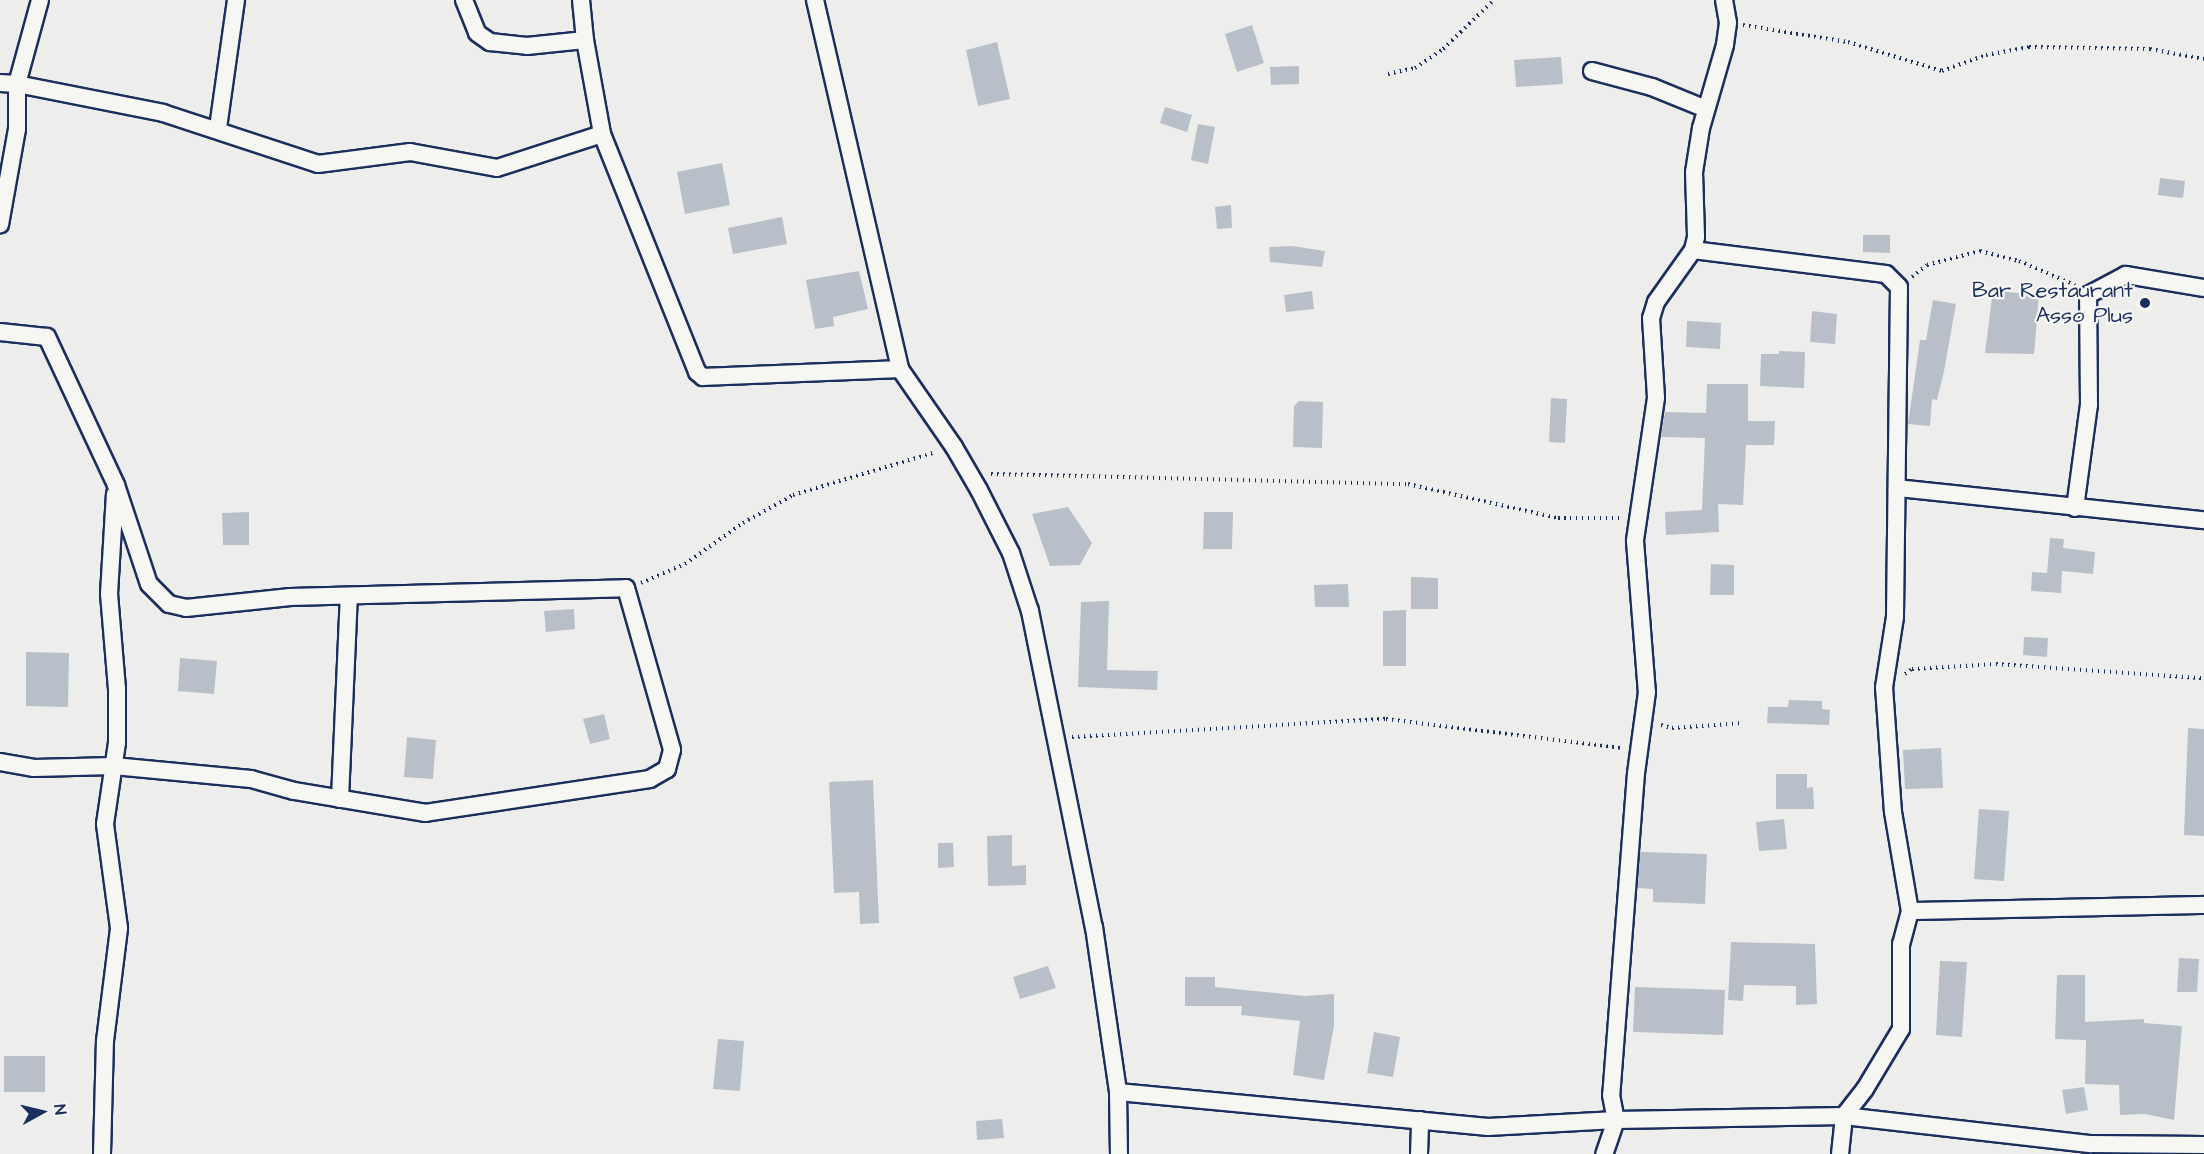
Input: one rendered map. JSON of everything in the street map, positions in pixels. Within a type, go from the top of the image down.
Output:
[{"type":"street","points":[[0,224],[17,129],[8,84],[40,0]]},
{"type":"street","points":[[218,128],[236,0]]},
{"type":"street","points":[[464,0],[477,33],[490,42],[543,46],[585,40]]},
{"type":"street","points":[[581,0],[585,40],[602,134],[697,372],[703,377],[900,369]]},
{"type":"street","points":[[814,0],[900,369],[954,447],[1019,575],[1056,738],[1094,927],[1118,1092],[1119,1154]]},
{"type":"street","points":[[1604,1154],[1616,1120],[1611,1095],[1639,750],[1647,692],[1635,541],[1656,398],[1651,318],[1656,302],[1693,250],[1694,172],[1725,8]]},
{"type":"street","points":[[1592,71],[1652,87],[1706,109]]},
{"type":"street","points":[[8,84],[163,113],[218,128],[318,164],[410,152],[497,168],[602,134]]},
{"type":"street","points":[[1693,250],[1886,274],[1899,286],[1895,617],[1884,687],[1893,812],[1910,911],[1901,944],[1901,1029],[1865,1089],[1844,1116],[1840,1154]]},
{"type":"street","points":[[2075,508],[2090,405],[2088,295],[2126,275],[2204,288]]},
{"type":"street","points":[[0,332],[47,337],[116,485],[149,584],[170,604],[186,608],[290,597],[626,588],[672,750],[667,769],[650,779],[426,813],[340,799],[251,779],[114,766],[34,768],[0,762]]},
{"type":"street","points":[[102,1154],[105,1041],[119,928],[105,824],[114,766],[117,689],[109,594],[116,485]]},
{"type":"street","points":[[1897,488],[2204,520]]},
{"type":"street","points":[[340,799],[349,596]]},
{"type":"street","points":[[1910,911],[2204,905]]},
{"type":"street","points":[[1118,1092],[1488,1127],[1616,1120],[1844,1116],[2091,1149],[2204,1144]]},
{"type":"street","points":[[1419,1154],[1420,1120]]},
{"type":"path","points":[[1388,74],[1415,68],[1443,50],[1494,0]]},
{"type":"path","points":[[1725,8],[1942,71],[1986,55],[2030,47],[2150,49],[2204,59]]},
{"type":"path","points":[[1899,286],[1927,265],[1980,251],[2042,270],[2088,295]]},
{"type":"path","points":[[626,588],[685,564],[743,523],[793,495],[954,447]]},
{"type":"path","points":[[969,474],[1407,484],[1558,518],[1638,518]]},
{"type":"path","points":[[1884,687],[1912,669],[1996,664],[2204,678]]},
{"type":"path","points":[[1643,719],[1672,728],[1743,723]]},
{"type":"path","points":[[1056,738],[1386,720],[1639,750]]},
{"type":"building","points":[[1252,25],[1264,63],[1237,72],[1225,34]]},
{"type":"building","points":[[997,42],[1010,99],[978,106],[966,50]]},
{"type":"building","points":[[1561,57],[1563,84],[1516,87],[1514,60]]},
{"type":"building","points":[[1299,66],[1299,84],[1271,85],[1270,67]]},
{"type":"building","points":[[1165,107],[1192,115],[1187,132],[1160,123]]},
{"type":"building","points":[[1198,124],[1215,127],[1208,164],[1191,160]]},
{"type":"building","points":[[722,163],[730,205],[685,214],[677,172]]},
{"type":"building","points":[[2160,178],[2185,181],[2183,198],[2158,195]]},
{"type":"building","points":[[1231,205],[1232,228],[1217,229],[1215,207]]},
{"type":"building","points":[[782,217],[787,244],[733,254],[728,228]]},
{"type":"building","points":[[1863,235],[1890,235],[1890,253],[1863,252]]},
{"type":"building","points":[[1292,246],[1325,251],[1322,267],[1270,262],[1269,247]]},
{"type":"building","points":[[859,271],[868,309],[833,317],[834,326],[815,329],[806,280]]},
{"type":"building","points":[[1993,290],[2039,296],[2034,354],[1985,353]]},
{"type":"building","points":[[1312,291],[1314,309],[1286,312],[1284,295]]},
{"type":"building","points":[[1933,300],[1956,304],[1944,371],[1937,400],[1932,399],[1930,426],[1908,424],[1920,340],[1926,340]]},
{"type":"building","points":[[1812,311],[1837,314],[1835,344],[1810,342]]},
{"type":"building","points":[[1687,321],[1721,323],[1720,349],[1686,347]]},
{"type":"building","points":[[1779,351],[1805,352],[1804,388],[1760,386],[1761,354],[1779,354]]},
{"type":"building","points":[[1707,384],[1748,384],[1748,421],[1775,421],[1774,445],[1746,445],[1743,505],[1718,504],[1719,532],[1666,535],[1665,512],[1702,510],[1705,438],[1661,437],[1665,412],[1706,413]]},
{"type":"building","points":[[1551,398],[1567,399],[1565,443],[1549,442]]},
{"type":"building","points":[[1299,401],[1323,402],[1322,448],[1293,447],[1294,406]]},
{"type":"building","points":[[1068,507],[1092,543],[1080,565],[1050,566],[1032,514]]},
{"type":"building","points":[[249,512],[249,545],[223,545],[222,513]]},
{"type":"building","points":[[1204,512],[1233,512],[1232,549],[1203,549]]},
{"type":"building","points":[[2050,538],[2064,539],[2063,548],[2095,552],[2093,574],[2062,571],[2061,593],[2031,591],[2032,572],[2047,573]]},
{"type":"building","points":[[1711,564],[1734,565],[1734,595],[1710,595]]},
{"type":"building","points":[[1411,577],[1438,578],[1438,609],[1411,609]]},
{"type":"building","points":[[1348,584],[1349,607],[1315,607],[1314,585]]},
{"type":"building","points":[[1109,601],[1107,670],[1158,671],[1157,690],[1078,687],[1081,602]]},
{"type":"building","points":[[574,609],[575,629],[546,632],[544,611]]},
{"type":"building","points":[[1406,610],[1406,666],[1383,666],[1383,611]]},
{"type":"building","points":[[2024,637],[2048,638],[2047,657],[2023,655]]},
{"type":"building","points":[[26,652],[69,653],[68,707],[26,706]]},
{"type":"building","points":[[180,658],[217,661],[214,694],[178,691]]},
{"type":"building","points":[[1789,700],[1822,701],[1822,709],[1830,710],[1829,725],[1767,723],[1768,707],[1788,707]]},
{"type":"building","points":[[604,714],[610,739],[590,744],[583,719]]},
{"type":"building","points":[[2188,728],[2204,729],[2204,836],[2184,835]]},
{"type":"building","points":[[407,737],[436,740],[433,779],[404,777]]},
{"type":"building","points":[[1941,748],[1943,788],[1905,789],[1903,750]]},
{"type":"building","points":[[1776,774],[1807,774],[1807,788],[1813,787],[1814,809],[1776,809]]},
{"type":"building","points":[[873,780],[879,923],[860,924],[859,892],[834,893],[829,782]]},
{"type":"building","points":[[1979,809],[2009,811],[2004,881],[1974,879]]},
{"type":"building","points":[[1784,819],[1787,849],[1759,851],[1756,822]]},
{"type":"building","points":[[1012,835],[1012,866],[1026,865],[1026,885],[988,886],[987,836]]},
{"type":"building","points":[[938,843],[953,843],[954,867],[938,868]]},
{"type":"building","points":[[1640,852],[1707,854],[1705,904],[1653,902],[1653,889],[1638,888]]},
{"type":"building","points":[[1731,942],[1815,944],[1817,1004],[1796,1005],[1796,986],[1744,985],[1743,1001],[1728,1000]]},
{"type":"building","points":[[2179,958],[2199,959],[2197,992],[2177,992]]},
{"type":"building","points":[[1940,961],[1967,962],[1962,1037],[1936,1035]]},
{"type":"building","points":[[1048,966],[1056,988],[1020,999],[1013,977]]},
{"type":"building","points":[[2057,975],[2085,975],[2085,1022],[2144,1019],[2144,1023],[2182,1026],[2174,1120],[2145,1114],[2120,1115],[2119,1085],[2085,1084],[2086,1040],[2055,1039]]},
{"type":"building","points":[[1185,977],[1215,977],[1215,987],[1305,996],[1334,994],[1334,1026],[1324,1080],[1293,1075],[1300,1021],[1241,1015],[1242,1006],[1185,1006]]},
{"type":"building","points":[[1635,987],[1725,990],[1723,1035],[1633,1032]]},
{"type":"building","points":[[1374,1032],[1400,1037],[1393,1077],[1367,1073]]},
{"type":"building","points":[[718,1039],[744,1041],[740,1091],[713,1089]]},
{"type":"building","points":[[4,1056],[45,1056],[45,1092],[4,1092]]},
{"type":"building","points":[[2084,1087],[2088,1110],[2066,1114],[2062,1090]]},
{"type":"building","points":[[1002,1119],[1004,1138],[977,1140],[976,1121]]},
{"type":"place","name":"Bar Restaurant Asso Plus","points":[[2145,303]]}]
